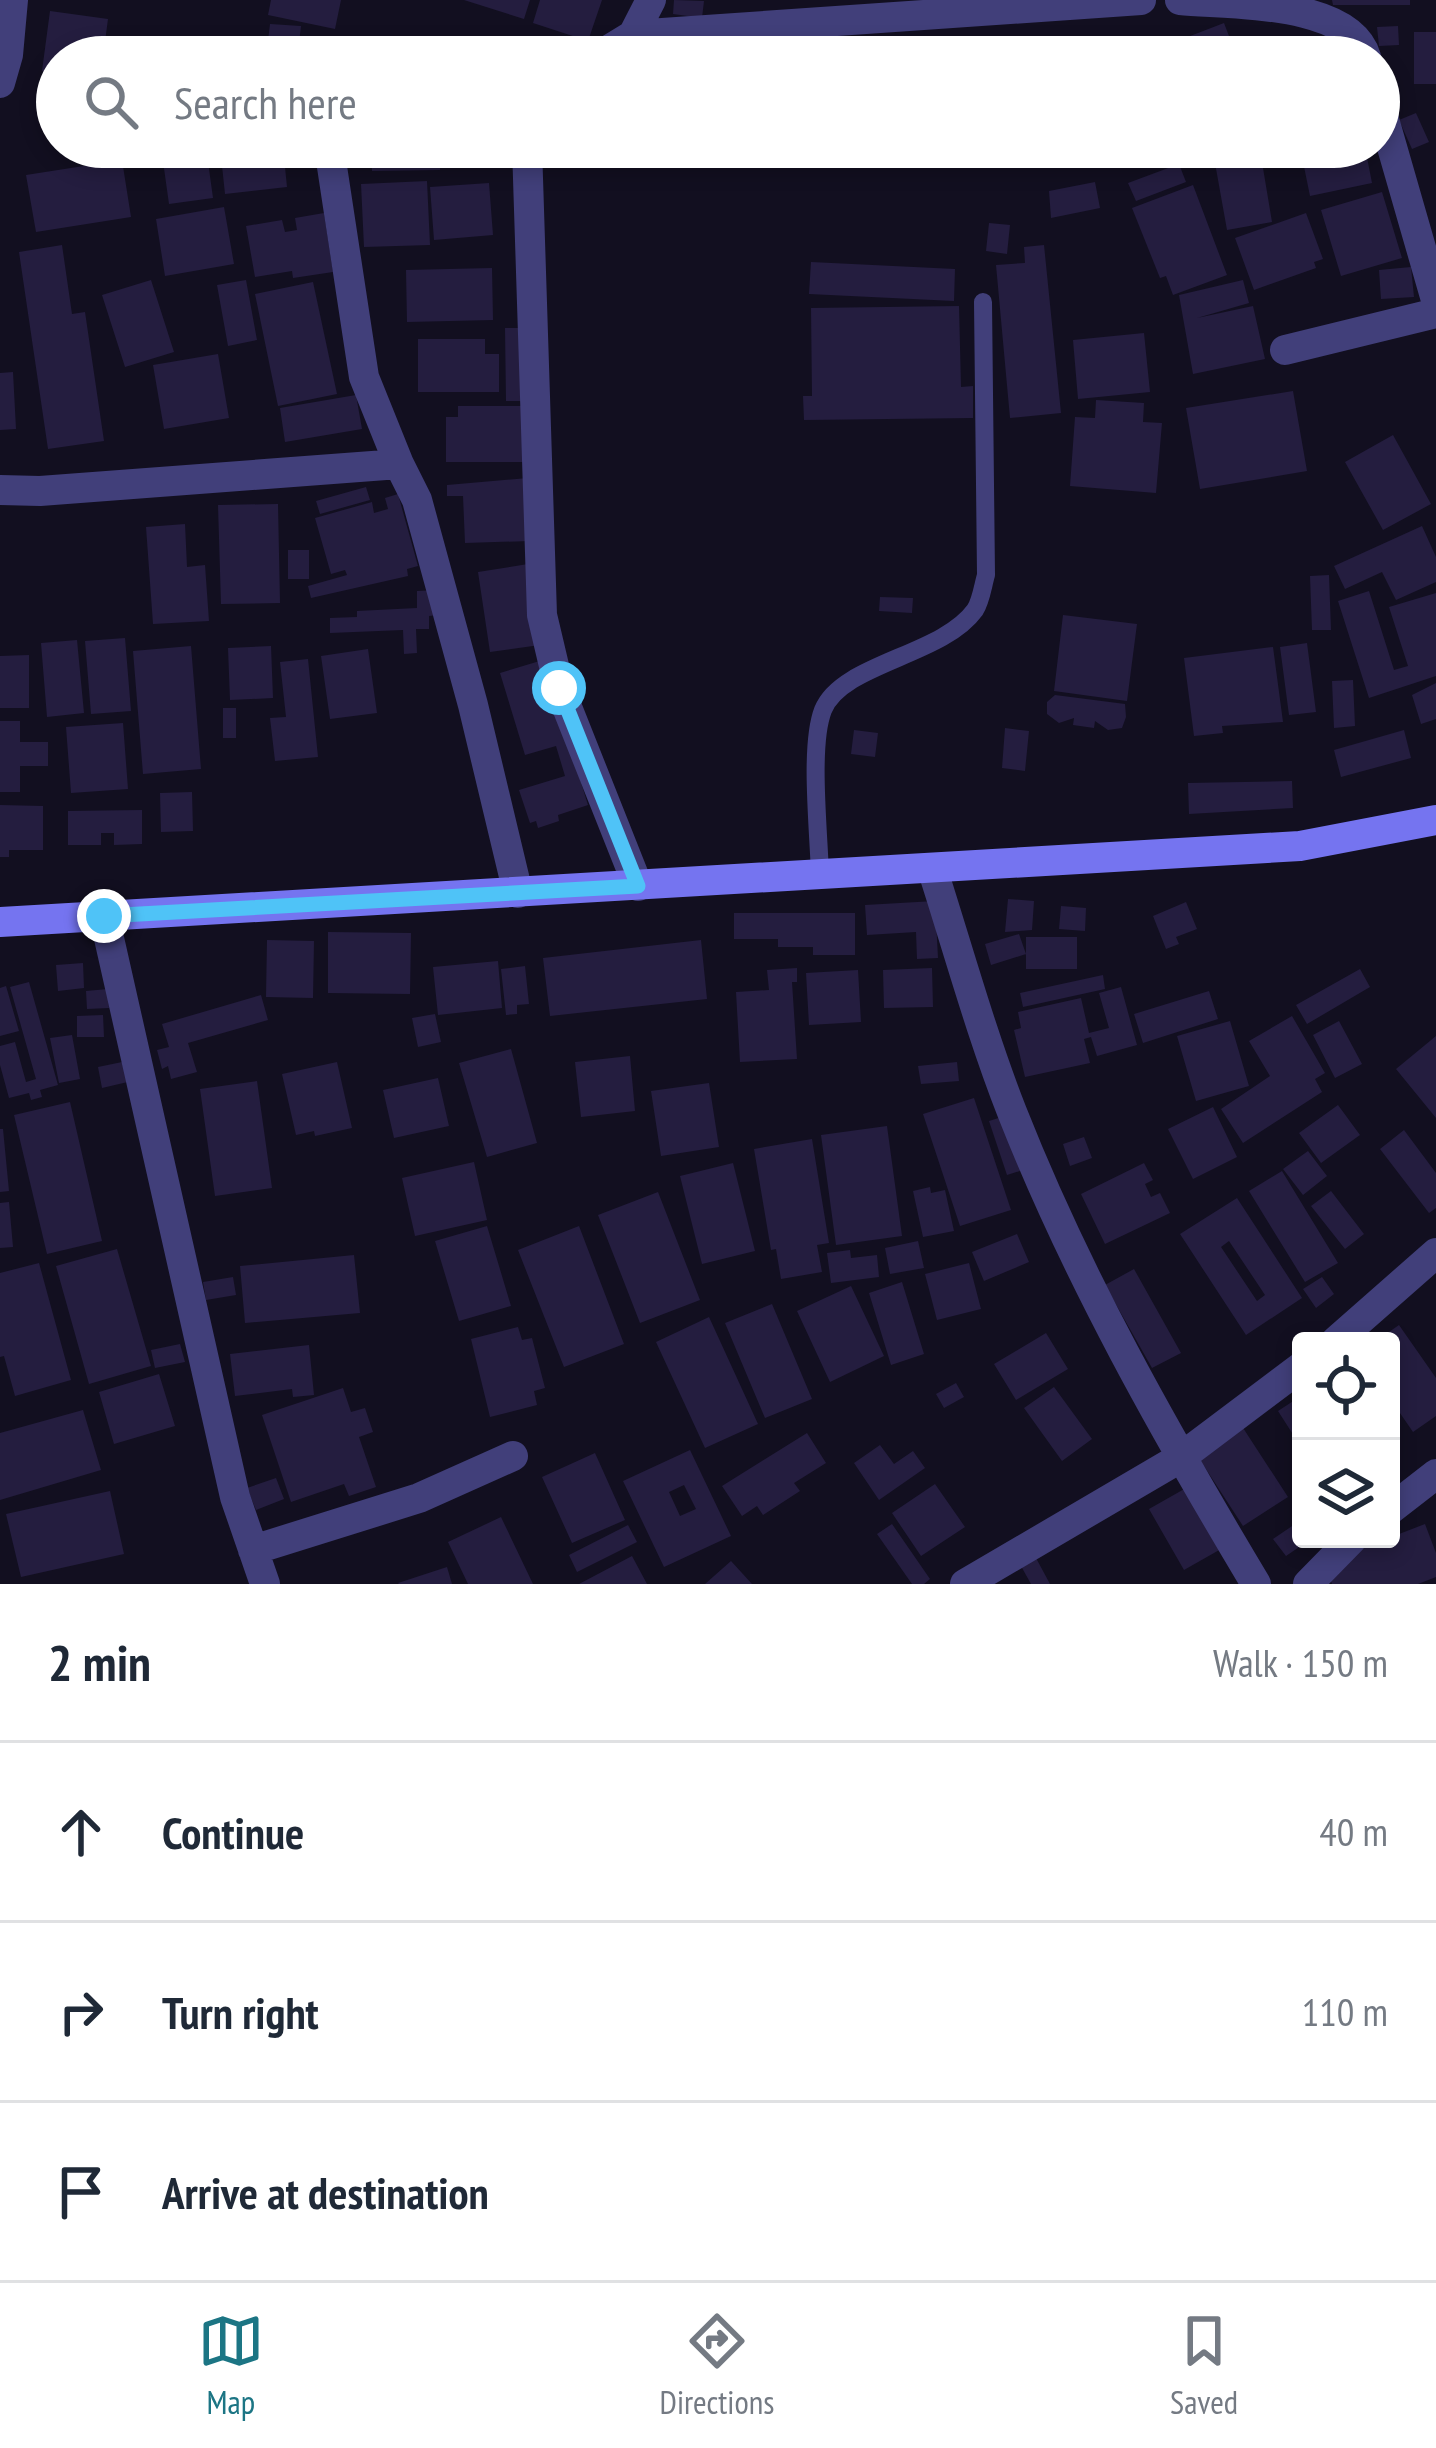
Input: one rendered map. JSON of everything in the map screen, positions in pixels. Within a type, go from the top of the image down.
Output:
[{"type":"main road","points":[[0,922],[1300,847],[1436,820]]},
{"type":"street","points":[[0,83],[13,0]]},
{"type":"street","points":[[633,35],[651,0]]},
{"type":"street","points":[[633,35],[1141,0]]},
{"type":"street","points":[[1180,0],[1319,14],[1347,28],[1352,36]]},
{"type":"street","points":[[332,168],[364,376],[417,500],[518,893]]},
{"type":"street","points":[[528,168],[542,615],[559,688],[638,886]]},
{"type":"street","points":[[1398,168],[1436,300]]},
{"type":"street","points":[[1285,350],[1436,313]]},
{"type":"street","points":[[0,490],[399,464]]},
{"type":"street","points":[[932,868],[1011,1110],[1064,1232],[1180,1458],[1256,1584]]},
{"type":"street","points":[[104,916],[235,1497],[265,1584]]},
{"type":"street","points":[[1346,1332],[1436,1253]]},
{"type":"street","points":[[965,1584],[1180,1458],[1292,1374]]},
{"type":"street","points":[[253,1550],[419,1498],[513,1456]]},
{"type":"street","points":[[1400,1502],[1436,1474]]},
{"type":"street","points":[[1308,1584],[1343,1548]]},
{"type":"lane","points":[[820,875],[817,736],[824,706],[849,682],[947,634],[977,608],[986,574],[983,302]]},
{"type":"building","points":[[271,0],[341,0],[335,29],[268,15]]},
{"type":"building","points":[[464,0],[530,0],[524,19]]},
{"type":"building","points":[[540,0],[602,0],[590,36],[573,36],[533,23]]},
{"type":"building","points":[[674,0],[704,1],[702,18],[673,14]]},
{"type":"building","points":[[1332,0],[1410,0],[1410,5],[1333,5]]},
{"type":"building","points":[[50,11],[108,19],[106,36],[47,36]]},
{"type":"building","points":[[1224,23],[1229,36],[1190,36]]},
{"type":"building","points":[[270,24],[301,26],[300,36],[269,36]]},
{"type":"building","points":[[1398,26],[1399,36],[1378,36],[1377,27]]},
{"type":"building","points":[[1414,32],[1436,32],[1436,84],[1414,84]]},
{"type":"building","points":[[1416,113],[1429,142],[1412,149],[1400,120]]},
{"type":"building","points":[[71,168],[123,168],[131,217],[36,232],[26,175]]},
{"type":"building","points":[[164,168],[209,168],[213,198],[169,204]]},
{"type":"building","points":[[222,168],[285,168],[287,187],[225,194]]},
{"type":"building","points":[[372,168],[440,168],[440,170]]},
{"type":"building","points":[[1168,168],[1181,168],[1186,182],[1136,201],[1128,183]]},
{"type":"building","points":[[1216,168],[1263,168],[1272,222],[1227,230]]},
{"type":"building","points":[[1304,168],[1369,168],[1372,183],[1310,196]]},
{"type":"building","points":[[427,181],[430,245],[364,247],[361,184]]},
{"type":"building","points":[[1095,182],[1100,208],[1051,218],[1049,191]]},
{"type":"building","points":[[489,183],[493,235],[434,240],[430,187]]},
{"type":"building","points":[[1193,185],[1227,275],[1173,295],[1166,276],[1160,278],[1132,208]]},
{"type":"building","points":[[1382,192],[1402,258],[1341,276],[1321,210]]},
{"type":"building","points":[[224,207],[234,264],[165,276],[156,219]]},
{"type":"building","points":[[324,213],[333,272],[293,278],[292,271],[255,277],[246,226],[282,220],[285,232],[297,230],[295,218]]},
{"type":"building","points":[[1306,213],[1323,259],[1314,262],[1316,268],[1254,290],[1235,238]]},
{"type":"building","points":[[989,223],[1010,225],[1007,254],[986,251]]},
{"type":"building","points":[[62,245],[72,314],[85,312],[104,441],[48,449],[19,252]]},
{"type":"building","points":[[1044,245],[1061,413],[1010,418],[996,265],[1025,263],[1024,247]]},
{"type":"building","points":[[811,262],[955,269],[954,301],[809,294]]},
{"type":"building","points":[[1411,267],[1414,297],[1381,299],[1379,270]]},
{"type":"building","points":[[492,268],[493,320],[407,322],[406,270]]},
{"type":"building","points":[[151,280],[174,352],[125,367],[102,295]]},
{"type":"building","points":[[246,280],[257,340],[228,346],[217,285]]},
{"type":"building","points":[[1243,280],[1249,303],[1197,318],[1253,306],[1265,359],[1193,374],[1179,295]]},
{"type":"building","points":[[313,282],[337,394],[278,406],[255,294]]},
{"type":"building","points":[[959,306],[961,387],[973,386],[973,418],[804,420],[803,396],[812,396],[811,308]]},
{"type":"building","points":[[505,328],[529,328],[529,401],[506,401]]},
{"type":"building","points":[[1144,333],[1150,392],[1078,399],[1073,340]]},
{"type":"building","points":[[418,339],[485,339],[485,354],[499,354],[499,392],[418,392]]},
{"type":"building","points":[[218,354],[229,418],[164,429],[153,365]]},
{"type":"building","points":[[13,372],[16,429],[0,430],[0,373]]},
{"type":"building","points":[[1293,391],[1307,471],[1200,489],[1186,408]]},
{"type":"building","points":[[356,395],[362,429],[285,442],[280,408]]},
{"type":"building","points":[[1096,400],[1144,403],[1143,422],[1162,423],[1156,493],[1070,486],[1075,417],[1095,418]]},
{"type":"building","points":[[458,406],[525,406],[525,462],[446,462],[446,417],[458,417]]},
{"type":"building","points":[[1393,435],[1431,504],[1383,530],[1345,462]]},
{"type":"building","points":[[528,478],[530,541],[465,543],[463,496],[447,496],[447,485]]},
{"type":"building","points":[[366,487],[370,500],[320,514],[316,501]]},
{"type":"building","points":[[398,494],[418,566],[407,569],[408,576],[311,598],[308,586],[347,575],[345,570],[331,574],[315,518],[372,502],[374,513],[388,509],[385,498]]},
{"type":"building","points":[[278,504],[280,603],[221,604],[218,505]]},
{"type":"building","points":[[185,524],[187,567],[205,565],[209,621],[153,624],[146,527]]},
{"type":"building","points":[[1422,526],[1436,557],[1436,582],[1396,600],[1382,572],[1345,589],[1334,566]]},
{"type":"building","points":[[288,550],[309,550],[309,579],[288,579]]},
{"type":"building","points":[[528,564],[540,645],[490,652],[478,572]]},
{"type":"building","points":[[1329,575],[1331,630],[1312,630],[1310,576]]},
{"type":"building","points":[[438,590],[439,615],[429,616],[429,629],[416,629],[417,653],[404,654],[403,630],[330,633],[330,618],[357,617],[357,611],[417,608],[417,591]]},
{"type":"building","points":[[1369,591],[1394,670],[1408,666],[1389,607],[1436,593],[1436,676],[1369,698],[1338,601]]},
{"type":"building","points":[[880,597],[913,598],[912,613],[879,611]]},
{"type":"building","points":[[1063,615],[1137,624],[1127,701],[1054,691]]},
{"type":"building","points":[[125,638],[131,711],[91,714],[85,641]]},
{"type":"building","points":[[77,640],[84,713],[47,717],[41,643]]},
{"type":"building","points":[[1307,643],[1316,712],[1289,715],[1280,647]]},
{"type":"building","points":[[191,646],[201,769],[143,774],[133,651]]},
{"type":"building","points":[[271,646],[273,698],[230,700],[228,648]]},
{"type":"building","points":[[1273,647],[1283,722],[1222,726],[1223,733],[1194,736],[1184,658]]},
{"type":"building","points":[[368,649],[377,713],[330,719],[321,656]]},
{"type":"building","points":[[29,655],[29,708],[0,708],[0,656]]},
{"type":"building","points":[[308,659],[318,757],[275,761],[270,718],[286,717],[280,662]]},
{"type":"building","points":[[543,660],[588,805],[538,828],[536,821],[530,823],[519,790],[565,776],[556,746],[525,755],[500,673]]},
{"type":"building","points":[[1353,680],[1355,726],[1334,728],[1332,681]]},
{"type":"building","points":[[1436,683],[1436,719],[1421,724],[1412,695]]},
{"type":"building","points":[[1055,695],[1125,704],[1122,728],[1108,730],[1095,721],[1094,728],[1073,725],[1074,718],[1059,723],[1047,714],[1047,702]]},
{"type":"building","points":[[223,708],[236,708],[236,738],[223,738]]},
{"type":"building","points":[[0,721],[20,721],[20,742],[48,742],[48,766],[20,766],[20,792],[0,792]]},
{"type":"building","points":[[123,723],[128,789],[71,793],[66,727]]},
{"type":"building","points":[[1005,728],[1029,731],[1025,771],[1002,768]]},
{"type":"building","points":[[854,730],[878,733],[875,757],[851,754]]},
{"type":"building","points":[[1404,730],[1411,758],[1341,777],[1334,750]]},
{"type":"building","points":[[1292,781],[1293,808],[1189,814],[1188,783]]},
{"type":"building","points":[[192,792],[193,831],[161,832],[160,793]]},
{"type":"building","points":[[0,805],[43,806],[43,850],[9,850],[9,857],[0,857]]},
{"type":"building","points":[[142,810],[142,844],[114,845],[114,833],[101,833],[101,845],[68,845],[68,811]]},
{"type":"building","points":[[1008,899],[1034,901],[1032,930],[1005,932]]},
{"type":"building","points":[[935,901],[938,958],[917,959],[916,932],[867,935],[865,905]]},
{"type":"building","points":[[1186,902],[1197,929],[1176,937],[1179,944],[1166,949],[1153,916]]},
{"type":"building","points":[[1061,906],[1086,908],[1085,931],[1059,929]]},
{"type":"building","points":[[734,913],[855,913],[855,955],[813,955],[813,947],[778,947],[778,939],[734,939]]},
{"type":"building","points":[[328,932],[411,933],[410,994],[328,993]]},
{"type":"building","points":[[1019,934],[1026,954],[991,965],[985,944]]},
{"type":"building","points":[[1026,937],[1077,937],[1077,969],[1026,969]]},
{"type":"building","points":[[267,940],[314,941],[313,998],[266,997]]},
{"type":"building","points":[[701,940],[707,999],[550,1016],[543,958]]},
{"type":"building","points":[[498,961],[502,1008],[438,1015],[433,967]]},
{"type":"building","points":[[83,963],[84,988],[58,991],[56,965]]},
{"type":"building","points":[[525,966],[529,1004],[517,1005],[517,1014],[506,1015],[501,969]]},
{"type":"building","points":[[797,968],[797,982],[792,982],[797,1059],[740,1062],[736,992],[769,990],[767,970]]},
{"type":"building","points":[[932,968],[933,1007],[884,1008],[883,970]]},
{"type":"building","points":[[1360,969],[1370,987],[1307,1024],[1296,1005]]},
{"type":"building","points":[[858,970],[861,1022],[809,1025],[806,973]]},
{"type":"building","points":[[1103,975],[1105,989],[1023,1007],[1020,993]]},
{"type":"building","points":[[29,982],[58,1085],[40,1090],[42,1097],[31,1100],[29,1093],[9,1098],[0,1065],[0,1046],[15,1042],[26,1082],[36,1079],[10,987]]},
{"type":"building","points":[[6,986],[19,1031],[0,1036],[0,988]]},
{"type":"building","points":[[1121,987],[1137,1045],[1097,1056],[1091,1037],[1084,1039],[1090,1063],[1025,1077],[1014,1030],[1021,1028],[1018,1012],[1081,998],[1089,1033],[1109,1028],[1099,993]]},
{"type":"building","points":[[108,989],[109,1008],[87,1009],[86,991]]},
{"type":"building","points":[[1209,991],[1218,1019],[1143,1043],[1134,1014]]},
{"type":"building","points":[[261,995],[268,1020],[188,1043],[197,1072],[171,1079],[168,1066],[162,1069],[157,1050],[169,1047],[162,1024]]},
{"type":"building","points":[[435,1014],[441,1042],[418,1047],[412,1018]]},
{"type":"building","points":[[103,1015],[104,1037],[77,1037],[77,1016]]},
{"type":"building","points":[[1292,1016],[1325,1073],[1315,1079],[1322,1092],[1243,1143],[1221,1109],[1270,1076],[1249,1041]]},
{"type":"building","points":[[1230,1021],[1249,1086],[1196,1101],[1177,1036]]},
{"type":"building","points":[[1339,1021],[1362,1064],[1335,1078],[1313,1035]]},
{"type":"building","points":[[72,1035],[80,1079],[59,1083],[50,1038]]},
{"type":"building","points":[[1436,1036],[1436,1118],[1396,1069]]},
{"type":"building","points":[[511,1049],[537,1143],[487,1157],[459,1063]]},
{"type":"building","points":[[630,1056],[635,1111],[581,1117],[575,1062]]},
{"type":"building","points":[[127,1061],[132,1081],[102,1088],[98,1067]]},
{"type":"building","points":[[337,1062],[352,1128],[296,1135],[282,1074]]},
{"type":"building","points":[[957,1062],[959,1081],[921,1084],[918,1066]]},
{"type":"building","points":[[438,1078],[449,1126],[394,1138],[383,1090]]},
{"type":"building","points":[[257,1081],[272,1188],[215,1196],[200,1089]]},
{"type":"building","points":[[709,1083],[719,1147],[661,1156],[651,1091]]},
{"type":"building","points":[[974,1098],[1011,1210],[960,1226],[923,1114]]},
{"type":"building","points":[[70,1102],[102,1241],[47,1254],[14,1115]]},
{"type":"building","points":[[1338,1105],[1360,1135],[1321,1163],[1299,1133]]},
{"type":"building","points":[[1213,1107],[1237,1157],[1193,1179],[1168,1129]]},
{"type":"building","points":[[1008,1115],[1026,1169],[1007,1175],[989,1121]]},
{"type":"building","points":[[887,1126],[902,1236],[836,1245],[821,1135]]},
{"type":"building","points":[[0,1129],[9,1191],[0,1192]]},
{"type":"building","points":[[1404,1130],[1436,1173],[1436,1208],[1429,1213],[1380,1149]]},
{"type":"building","points":[[1084,1137],[1092,1158],[1070,1166],[1063,1144]]},
{"type":"building","points":[[812,1139],[829,1243],[817,1245],[822,1272],[781,1279],[776,1249],[771,1250],[754,1149]]},
{"type":"building","points":[[1308,1151],[1327,1176],[1303,1195],[1283,1169]]},
{"type":"building","points":[[474,1162],[487,1220],[415,1236],[402,1178]]},
{"type":"building","points":[[733,1163],[755,1251],[702,1264],[680,1176]]},
{"type":"building","points":[[1144,1163],[1153,1180],[1145,1184],[1151,1197],[1160,1193],[1170,1213],[1105,1244],[1081,1194]]},
{"type":"building","points":[[1282,1171],[1338,1263],[1305,1282],[1249,1191]]},
{"type":"building","points":[[930,1187],[931,1193],[945,1190],[954,1231],[923,1237],[913,1191]]},
{"type":"building","points":[[1331,1191],[1364,1234],[1345,1249],[1311,1206]]},
{"type":"building","points":[[658,1192],[700,1300],[640,1323],[598,1215]]},
{"type":"building","points":[[1237,1198],[1302,1298],[1246,1335],[1180,1234]],"holes":[[[1229,1241],[1265,1295],[1257,1301],[1221,1247]]]},
{"type":"building","points":[[9,1202],[13,1247],[0,1248],[0,1203]]},
{"type":"building","points":[[487,1226],[511,1306],[459,1321],[435,1241]]},
{"type":"building","points":[[579,1226],[624,1344],[564,1367],[518,1250]]},
{"type":"building","points":[[1017,1234],[1029,1262],[984,1281],[972,1252]]},
{"type":"building","points":[[918,1241],[924,1268],[890,1274],[885,1248]]},
{"type":"building","points":[[117,1249],[151,1366],[89,1384],[56,1266]]},
{"type":"building","points":[[850,1250],[851,1258],[877,1255],[879,1277],[831,1283],[827,1253]]},
{"type":"building","points":[[354,1255],[360,1313],[245,1323],[240,1266]]},
{"type":"building","points":[[39,1263],[71,1380],[15,1396],[4,1356],[0,1357],[0,1273]]},
{"type":"building","points":[[969,1263],[981,1309],[937,1320],[925,1274]]},
{"type":"building","points":[[1134,1269],[1181,1353],[1152,1368],[1105,1285]]},
{"type":"building","points":[[233,1277],[236,1295],[206,1300],[203,1282]]},
{"type":"building","points":[[1322,1277],[1334,1294],[1316,1308],[1303,1289]]},
{"type":"building","points":[[902,1282],[924,1354],[891,1365],[869,1293]]},
{"type":"building","points":[[851,1286],[884,1356],[830,1382],[797,1311]]},
{"type":"building","points":[[772,1304],[812,1399],[765,1418],[725,1323]]},
{"type":"building","points":[[709,1317],[758,1424],[705,1448],[656,1342]]},
{"type":"building","points":[[1399,1325],[1436,1378],[1436,1416],[1413,1432],[1400,1413],[1400,1332],[1389,1332]]},
{"type":"building","points":[[518,1327],[522,1340],[532,1338],[545,1388],[534,1391],[537,1405],[490,1417],[471,1339]]},
{"type":"building","points":[[1046,1333],[1068,1369],[1016,1400],[994,1364]]},
{"type":"building","points":[[180,1344],[185,1362],[155,1368],[151,1350]]},
{"type":"building","points":[[309,1345],[314,1395],[293,1397],[292,1389],[235,1396],[230,1354]]},
{"type":"building","points":[[159,1374],[175,1426],[114,1444],[99,1392]]},
{"type":"building","points":[[956,1383],[964,1397],[944,1408],[936,1394]]},
{"type":"building","points":[[1054,1387],[1092,1439],[1062,1461],[1024,1408]]},
{"type":"building","points":[[343,1388],[351,1412],[365,1408],[373,1432],[359,1437],[376,1487],[349,1496],[344,1484],[291,1502],[262,1415]]},
{"type":"building","points":[[1292,1402],[1292,1433],[1278,1411]]},
{"type":"building","points":[[83,1410],[101,1470],[0,1500],[0,1433]]},
{"type":"building","points":[[1234,1414],[1288,1497],[1243,1526],[1189,1443]]},
{"type":"building","points":[[807,1433],[826,1463],[794,1483],[800,1491],[763,1515],[757,1506],[742,1516],[722,1486]]},
{"type":"building","points":[[880,1445],[894,1464],[913,1451],[925,1468],[879,1500],[854,1463]]},
{"type":"building","points":[[690,1450],[731,1536],[664,1567],[623,1481]],"holes":[[[684,1485],[696,1509],[680,1516],[669,1492]]]},
{"type":"building","points":[[595,1453],[625,1520],[572,1543],[542,1477]]},
{"type":"building","points":[[276,1478],[284,1499],[256,1510],[247,1488]]},
{"type":"building","points":[[935,1484],[965,1527],[921,1556],[892,1513]]},
{"type":"building","points":[[1186,1488],[1221,1549],[1184,1570],[1149,1509]]},
{"type":"building","points":[[110,1491],[124,1554],[21,1577],[6,1514]]},
{"type":"building","points":[[501,1517],[533,1584],[468,1584],[448,1542]]},
{"type":"building","points":[[892,1524],[930,1579],[924,1584],[912,1584],[877,1534]]},
{"type":"building","points":[[1425,1524],[1436,1553],[1436,1577],[1418,1584],[1332,1584],[1324,1563],[1363,1548],[1400,1548],[1400,1534]]},
{"type":"building","points":[[628,1525],[637,1542],[577,1572],[569,1555]]},
{"type":"building","points":[[1292,1526],[1292,1548],[1298,1548],[1286,1556],[1273,1539]]},
{"type":"building","points":[[632,1556],[647,1584],[579,1584]]},
{"type":"building","points":[[1036,1558],[1050,1584],[1031,1584],[1021,1566]]},
{"type":"building","points":[[731,1561],[752,1584],[705,1584]]},
{"type":"building","points":[[447,1567],[452,1584],[398,1583]]},
{"type":"route","points":[[104,916],[638,886],[559,688]]}]
